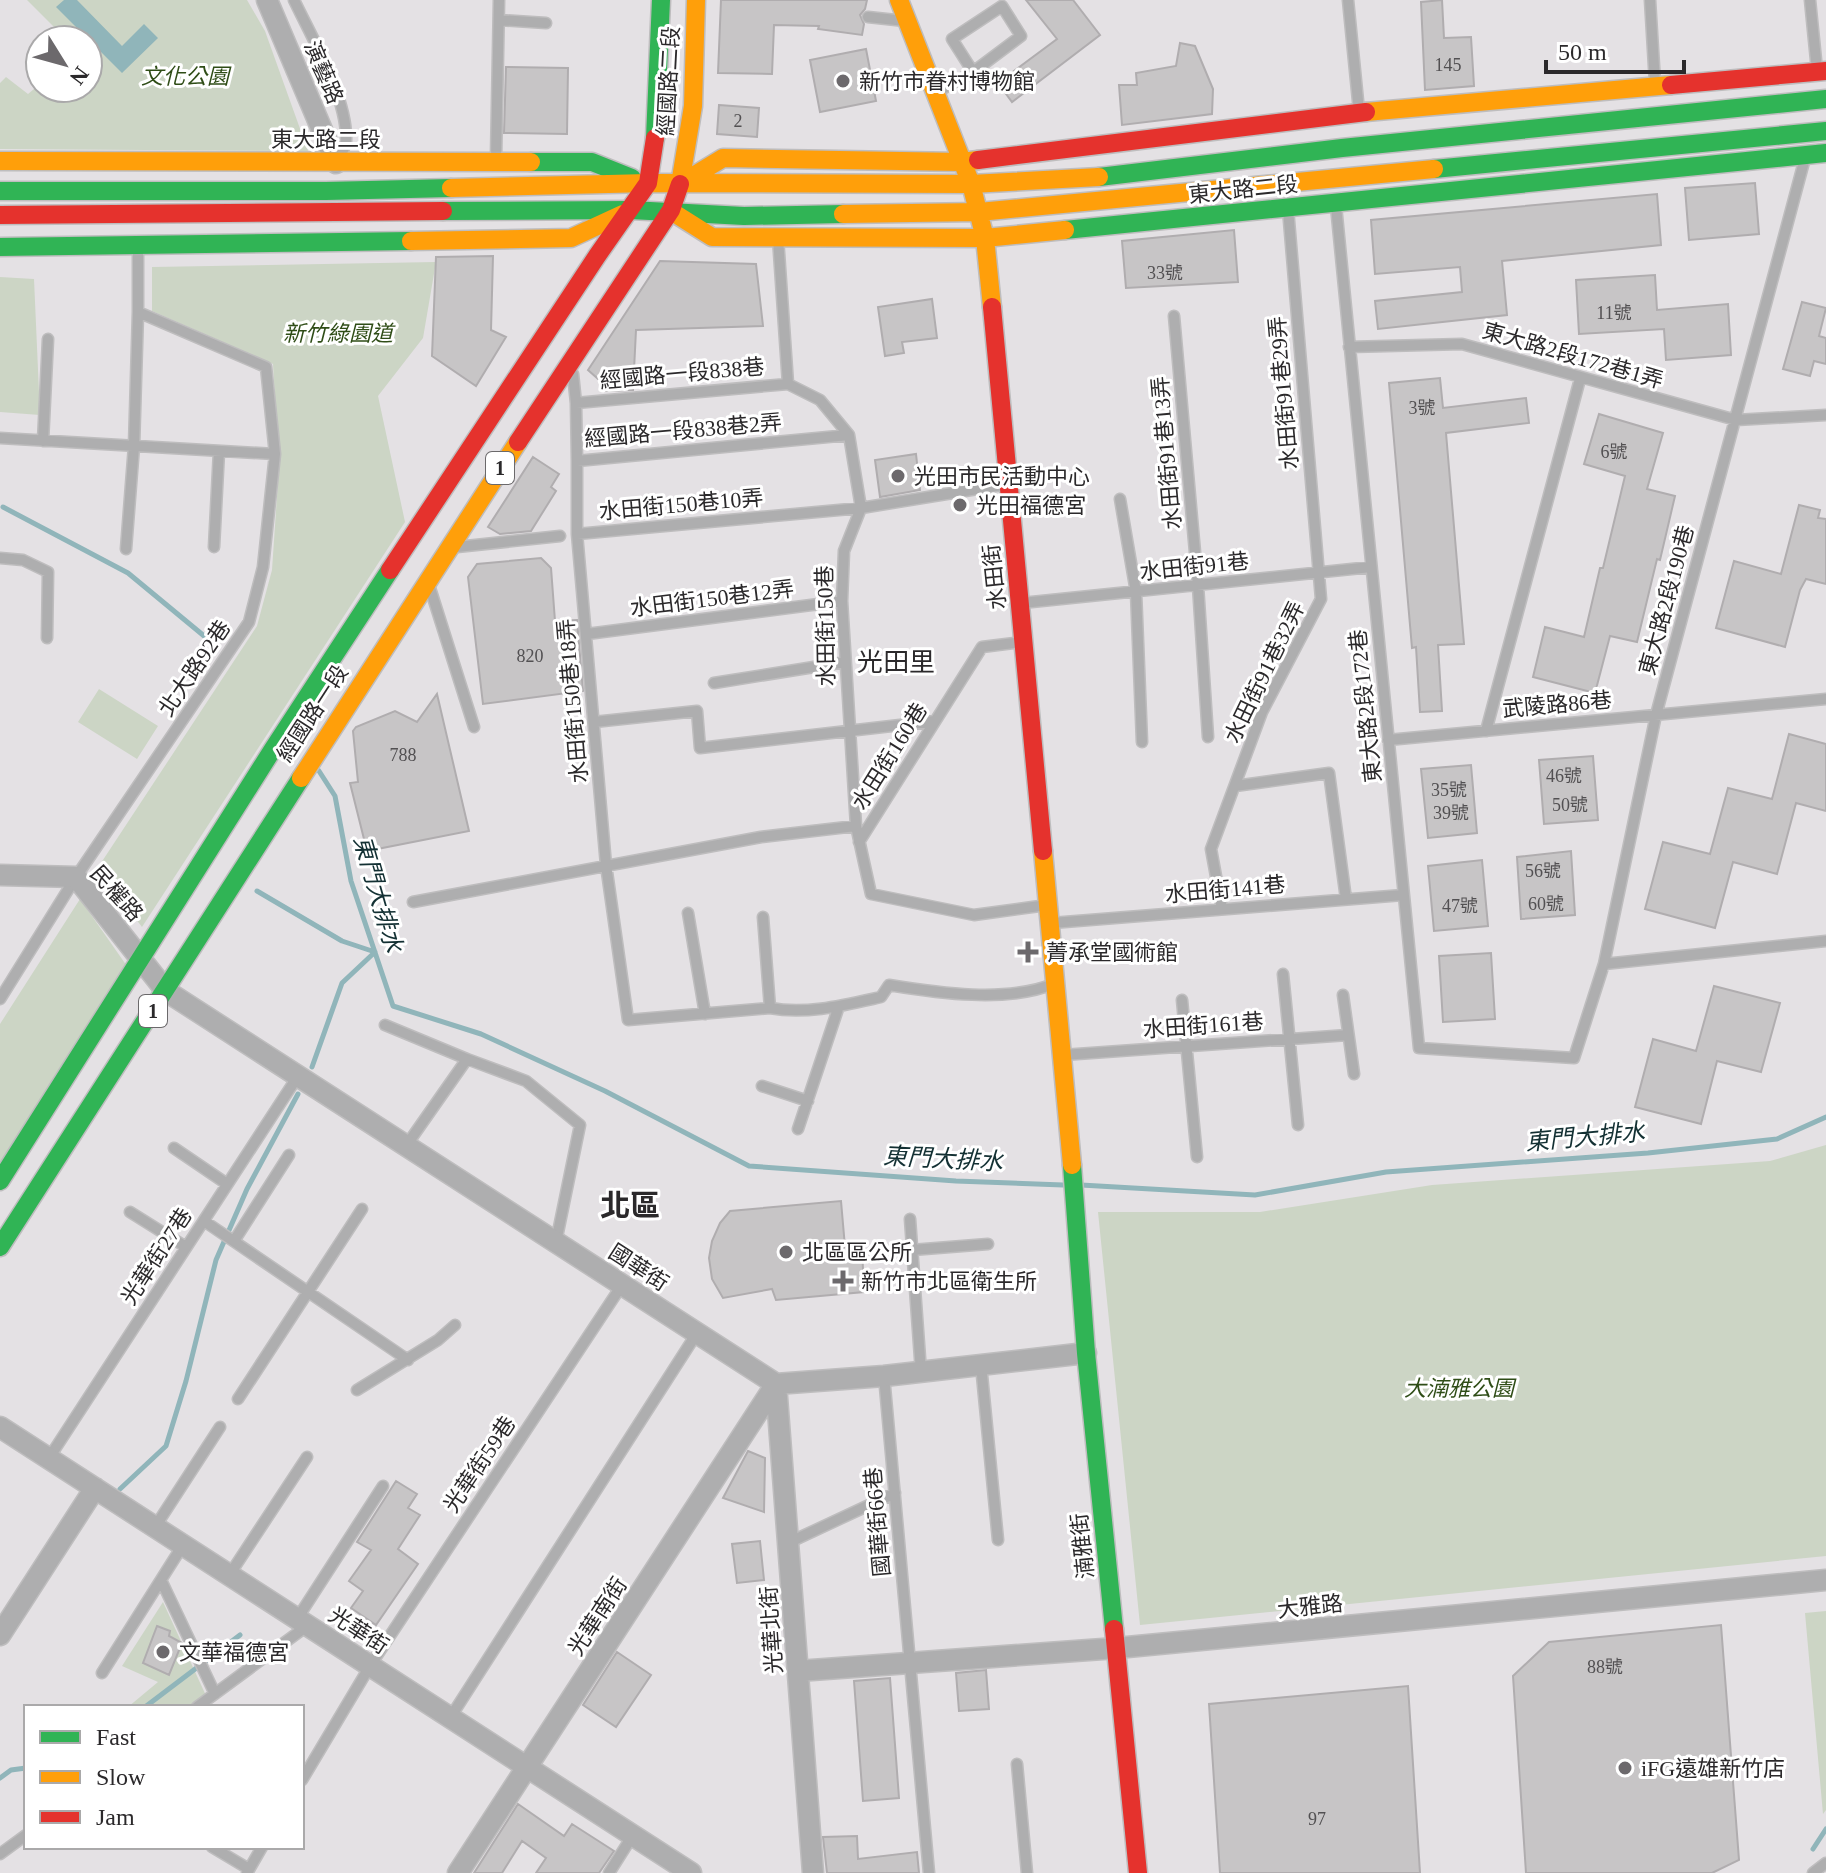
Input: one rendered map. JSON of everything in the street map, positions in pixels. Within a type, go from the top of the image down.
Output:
[{"type":"main road","name":"經國路二段","points":[[648,183],[658,123],[661,0]]},
{"type":"main road","name":"經國路二段","points":[[671,210],[681,183],[693,126],[696,0]]},
{"type":"main road","name":"水田街","points":[[899,0],[971,184],[985,238],[1076,1213]]},
{"type":"main road","points":[[681,183],[723,158],[962,162],[1359,113],[1822,72]]},
{"type":"main road","name":"東大路二段","points":[[0,191],[326,191],[648,183],[971,184],[1122,176],[1342,148],[1826,99]]},
{"type":"main road","name":"東大路二段","points":[[0,215],[671,210],[744,216],[979,212],[1826,131]]},
{"type":"main road","name":"東大路二段","points":[[671,210],[712,237],[985,238],[1826,153]]},
{"type":"main road","name":"東大路二段","points":[[0,161],[592,162],[648,183]]},
{"type":"main road","name":"經國路一段","points":[[0,1181],[273,749],[648,183]]},
{"type":"main road","name":"東大路二段","points":[[0,247],[571,238],[631,210]]},
{"type":"main road","name":"經國路一段","points":[[0,1247],[166,991],[302,772],[671,210]]},
{"type":"main road","name":"湳雅街","points":[[1076,1213],[1086,1353],[1138,1873]]},
{"type":"street","name":"演藝路","points":[[267,0],[336,163]]},
{"type":"street","name":"民權路","points":[[0,875],[76,877],[143,959]]},
{"type":"street","name":"國華街","points":[[143,959],[166,991],[776,1384]]},
{"type":"street","points":[[776,1384],[884,1376],[1086,1353]]},
{"type":"street","name":"光華北街","points":[[776,1384],[813,1873]]},
{"type":"street","name":"光華南街","points":[[458,1873],[776,1384]]},
{"type":"street","name":"光華街","points":[[3,1435],[49,1458],[691,1873]]},
{"type":"street","points":[[0,1635],[95,1488]]},
{"type":"street","name":"大雅路","points":[[798,1671],[1117,1648],[1826,1580]]},
{"type":"lane","points":[[294,0],[333,82],[345,128],[346,144],[336,163]]},
{"type":"lane","points":[[496,163],[499,0]]},
{"type":"lane","points":[[1348,0],[1359,113]]},
{"type":"lane","points":[[1650,0],[1656,85]]},
{"type":"lane","points":[[1810,0],[1822,72]]},
{"type":"lane","points":[[935,93],[973,72],[1021,36],[1002,6],[952,39],[973,72]]},
{"type":"lane","points":[[868,17],[907,21]]},
{"type":"lane","points":[[499,20],[546,23]]},
{"type":"lane","name":"東大路2段190巷","points":[[1574,1058],[1604,964],[1656,715],[1806,155]]},
{"type":"lane","name":"東大路2段172巷","points":[[1335,204],[1419,1048],[1574,1058]]},
{"type":"lane","name":"水田街91巷29弄","points":[[1288,209],[1318,574]]},
{"type":"lane","points":[[778,236],[788,384],[820,400],[849,435],[861,508],[1009,484]]},
{"type":"lane","points":[[126,549],[134,446],[138,243]]},
{"type":"lane","name":"北大路92巷","points":[[0,999],[76,877],[249,622],[263,567],[275,454],[266,367],[138,312]]},
{"type":"lane","name":"水田街91巷13弄","points":[[1174,316],[1208,737]]},
{"type":"lane","points":[[43,441],[48,339]]},
{"type":"lane","name":"東大路2段172巷1弄","points":[[1349,347],[1462,344],[1736,420],[1826,415]]},
{"type":"lane","name":"經國路一段838巷","points":[[572,360],[576,403],[788,384]]},
{"type":"lane","points":[[1486,731],[1580,379]]},
{"type":"lane","name":"經國路一段838巷2弄","points":[[576,403],[577,461],[849,435]]},
{"type":"lane","points":[[0,438],[275,454]]},
{"type":"lane","points":[[214,547],[219,451]]},
{"type":"lane","name":"水田街150巷10弄","points":[[577,461],[577,534],[861,508]]},
{"type":"lane","points":[[1120,499],[1136,592],[1142,742]]},
{"type":"lane","name":"水田街150巷","points":[[861,508],[844,551],[842,601],[856,826],[871,894]]},
{"type":"lane","name":"水田街150巷18弄","points":[[577,534],[606,865],[628,1020],[705,1014]]},
{"type":"lane","points":[[447,548],[560,536]]},
{"type":"lane","points":[[0,558],[23,560],[48,572],[47,638]]},
{"type":"lane","name":"水田街91巷","points":[[1020,603],[1371,567]]},
{"type":"lane","name":"水田街91巷32弄","points":[[1222,909],[1211,849],[1262,712],[1321,599],[1318,574]]},
{"type":"lane","points":[[427,579],[474,727]]},
{"type":"lane","name":"水田街150巷12弄","points":[[587,634],[842,601]]},
{"type":"lane","name":"水田街160巷","points":[[859,842],[982,647],[1024,642]]},
{"type":"lane","points":[[714,683],[845,662]]},
{"type":"lane","name":"武陵路86巷","points":[[1388,740],[1826,699]]},
{"type":"lane","points":[[594,722],[697,711],[700,748],[935,721]]},
{"type":"lane","points":[[1235,786],[1329,773],[1346,899]]},
{"type":"lane","points":[[413,902],[761,837],[856,826]]},
{"type":"lane","name":"水田街141巷","points":[[871,894],[974,915],[1222,909],[1403,895]]},
{"type":"lane","points":[[688,913],[705,1014],[770,1008],[789,1012],[839,1006],[881,997],[889,985],[950,995],[1036,991],[1055,983]]},
{"type":"lane","points":[[763,917],[770,1008]]},
{"type":"lane","points":[[1604,964],[1826,941]]},
{"type":"lane","points":[[1283,974],[1298,1125]]},
{"type":"lane","points":[[1343,995],[1354,1074]]},
{"type":"lane","points":[[1182,1000],[1197,1157]]},
{"type":"lane","points":[[798,1129],[839,1006]]},
{"type":"lane","points":[[385,1025],[526,1081],[580,1125],[556,1242]]},
{"type":"lane","name":"水田街161巷","points":[[1061,1056],[1348,1035]]},
{"type":"lane","points":[[406,1146],[467,1059]]},
{"type":"lane","name":"光華街27巷","points":[[49,1458],[298,1076]]},
{"type":"lane","points":[[762,1086],[808,1101]]},
{"type":"lane","points":[[174,1148],[227,1184]]},
{"type":"lane","points":[[234,1241],[289,1155]]},
{"type":"lane","points":[[238,1399],[362,1209]]},
{"type":"lane","points":[[130,1212],[186,1247]]},
{"type":"lane","points":[[910,1219],[921,1372]]},
{"type":"lane","points":[[204,1221],[408,1360]]},
{"type":"lane","points":[[912,1250],[988,1244]]},
{"type":"lane","name":"光華街59巷","points":[[304,1777],[370,1666],[622,1285]]},
{"type":"lane","points":[[357,1390],[408,1360],[455,1325]]},
{"type":"lane","points":[[450,1718],[697,1333]]},
{"type":"lane","points":[[981,1365],[998,1540]]},
{"type":"lane","name":"國華街66巷","points":[[884,1376],[929,1873]]},
{"type":"lane","points":[[155,1527],[220,1427]]},
{"type":"lane","points":[[230,1574],[307,1457]]},
{"type":"lane","points":[[200,1705],[302,1622],[383,1486]]},
{"type":"lane","points":[[790,1542],[895,1493]]},
{"type":"lane","points":[[102,1673],[183,1545]]},
{"type":"lane","points":[[161,1580],[215,1694]]},
{"type":"lane","points":[[1017,1764],[1027,1873]]},
{"type":"lane","points":[[609,1873],[633,1835]]},
{"type":"lane","points":[[0,1854],[24,1836]]},
{"type":"lane","points":[[215,1849],[248,1871],[261,1849]]},
{"type":"lane","points":[[1813,1873],[1826,1863]]},
{"type":"green space","name":"文化公園","points":[[27,0],[247,0],[265,31],[308,151],[0,149],[0,83],[6,77],[24,91],[24,104],[104,104],[104,24],[51,24]]},
{"type":"green space","name":"新竹綠園道","points":[[436,262],[423,338],[378,396],[405,522],[142,927],[97,869],[257,626],[272,570],[279,467],[273,364],[152,311],[152,267]]},
{"type":"green space","points":[[0,277],[34,279],[40,415],[0,412]]},
{"type":"green space","points":[[99,689],[158,726],[137,759],[78,722]]},
{"type":"green space","points":[[80,899],[129,969],[0,1164],[0,1024]]},
{"type":"green space","name":"大湳雅公園","points":[[1826,1145],[1826,1556],[1140,1625],[1098,1212],[1260,1212],[1432,1185],[1770,1161]]},
{"type":"green space","points":[[163,1602],[208,1700],[200,1705],[130,1705],[158,1682],[122,1666]]},
{"type":"green space","points":[[1826,1611],[1826,1810],[1823,1814],[1805,1613]]},
{"type":"water","points":[[64,0],[77,0],[100,24],[73,24],[56,7]]},
{"type":"water","points":[[144,24],[158,38],[122,73],[104,55],[104,28],[122,46]]},
{"type":"building","points":[[721,0],[867,0],[860,15],[864,24],[862,35],[818,29],[819,26],[774,25],[772,74],[718,73]]},
{"type":"building","points":[[1026,0],[1073,0],[1100,35],[1012,102],[998,83],[1057,39]]},
{"type":"building","points":[[1442,0],[1444,38],[1471,37],[1474,86],[1425,90],[1421,2]]},
{"type":"building","points":[[1180,43],[1195,46],[1213,89],[1212,114],[1122,125],[1119,85],[1137,85],[1136,73],[1176,66]]},
{"type":"building","name":"新竹市眷村博物館","points":[[866,49],[876,101],[820,112],[810,60]]},
{"type":"building","points":[[506,67],[568,68],[567,134],[504,133]]},
{"type":"building","points":[[719,105],[759,108],[757,137],[717,134]]},
{"type":"building","points":[[1755,183],[1759,234],[1689,240],[1685,188]]},
{"type":"building","points":[[1657,194],[1661,245],[1502,261],[1507,315],[1378,329],[1375,301],[1462,292],[1460,267],[1375,274],[1371,220]]},
{"type":"building","points":[[1234,230],[1238,282],[1126,288],[1122,241]]},
{"type":"building","points":[[493,256],[491,330],[506,337],[476,386],[432,356],[436,257]]},
{"type":"building","points":[[660,261],[756,264],[763,326],[636,330],[633,390],[606,391],[606,386],[588,370]]},
{"type":"building","points":[[1655,275],[1657,310],[1728,304],[1731,355],[1666,360],[1664,329],[1579,334],[1576,280]]},
{"type":"building","points":[[932,299],[937,338],[902,342],[904,353],[885,356],[878,307]]},
{"type":"building","points":[[1802,302],[1826,308],[1819,336],[1826,338],[1826,364],[1814,361],[1810,376],[1783,369]]},
{"type":"building","points":[[1440,378],[1443,408],[1526,398],[1529,423],[1446,433],[1464,644],[1438,645],[1442,711],[1420,712],[1389,383]]},
{"type":"building","points":[[1599,414],[1663,433],[1647,489],[1675,496],[1637,642],[1610,636],[1595,693],[1533,677],[1545,627],[1584,637],[1600,568],[1603,568],[1625,476],[1584,464]]},
{"type":"building","name":"光田市民活動中心","points":[[916,454],[920,490],[880,497],[875,460]]},
{"type":"building","points":[[533,457],[559,474],[551,487],[556,491],[531,531],[500,534],[488,527]]},
{"type":"building","points":[[1799,505],[1820,510],[1818,518],[1826,519],[1826,584],[1806,579],[1800,590],[1785,647],[1716,628],[1734,561],[1781,574]]},
{"type":"building","points":[[541,558],[551,568],[555,621],[577,620],[583,691],[483,704],[468,577],[477,564]]},
{"type":"building","points":[[437,694],[469,831],[367,851],[350,783],[358,782],[353,731],[395,711],[417,722]]},
{"type":"building","points":[[1789,734],[1826,744],[1826,811],[1796,803],[1777,874],[1733,862],[1715,928],[1645,909],[1663,842],[1710,854],[1728,788],[1772,799]]},
{"type":"building","points":[[1593,756],[1598,820],[1544,824],[1539,760]]},
{"type":"building","points":[[1471,765],[1477,833],[1428,838],[1421,769]]},
{"type":"building","points":[[1571,851],[1575,915],[1521,919],[1517,857]]},
{"type":"building","points":[[1482,860],[1488,926],[1434,931],[1428,866]]},
{"type":"building","points":[[1491,953],[1495,1019],[1443,1022],[1439,956]]},
{"type":"building","points":[[1714,986],[1780,1003],[1761,1072],[1717,1061],[1701,1124],[1635,1107],[1653,1039],[1696,1051]]},
{"type":"building","name":"北區區公所","points":[[841,1201],[845,1247],[862,1247],[864,1292],[776,1300],[772,1289],[723,1298],[712,1279],[709,1258],[720,1223],[730,1211]]},
{"type":"building","points":[[748,1451],[765,1458],[764,1512],[723,1498]]},
{"type":"building","points":[[396,1481],[417,1494],[408,1508],[420,1515],[398,1549],[418,1564],[376,1625],[351,1608],[363,1591],[349,1581],[371,1550],[357,1542]]},
{"type":"building","points":[[760,1541],[764,1580],[737,1583],[732,1544]]},
{"type":"building","name":"iFG遠雄新竹店","points":[[1721,1625],[1739,1860],[1712,1873],[1526,1873],[1513,1676],[1549,1642]]},
{"type":"building","name":"文華福德宮","points":[[157,1626],[170,1631],[169,1636],[182,1643],[169,1675],[143,1663]]},
{"type":"building","points":[[617,1652],[651,1675],[616,1727],[583,1705]]},
{"type":"building","points":[[986,1670],[989,1709],[959,1711],[956,1673]]},
{"type":"building","points":[[890,1678],[899,1798],[863,1801],[854,1681]]},
{"type":"building","points":[[1408,1686],[1420,1873],[1220,1873],[1209,1704]]},
{"type":"building","points":[[518,1804],[564,1836],[572,1824],[614,1851],[599,1873],[536,1873],[546,1858],[522,1841],[502,1873],[474,1873]]},
{"type":"building","points":[[857,1836],[858,1859],[917,1852],[919,1873],[827,1873],[823,1837]]},
{"type":"waterway","name":"東門大排水","points":[[3,507],[128,573],[215,645]]},
{"type":"waterway","name":"東門大排水","points":[[319,771],[335,796],[351,881],[393,1006],[481,1034],[605,1091],[749,1166],[956,1181],[1063,1185]]},
{"type":"waterway","name":"東門大排水","points":[[257,891],[342,941],[375,952],[342,983],[312,1067]]},
{"type":"waterway","points":[[120,1489],[166,1446],[186,1381],[216,1260],[247,1189],[298,1094]]},
{"type":"waterway","name":"東門大排水","points":[[1081,1185],[1255,1195],[1386,1172],[1648,1153],[1777,1139],[1826,1117]]},
{"type":"waterway","points":[[148,1705],[240,1635]]},
{"type":"waterway","points":[[0,1778],[11,1770],[24,1768]]},
{"type":"waterway","points":[[1813,1849],[1826,1829]]},
{"type":"traffic: fast","points":[[655,138],[661,0]]},
{"type":"traffic: fast","points":[[1099,177],[1342,148],[1826,99]]},
{"type":"traffic: fast","points":[[1434,169],[1826,131]]},
{"type":"traffic: fast","points":[[1065,230],[1826,153]]},
{"type":"traffic: fast","points":[[531,162],[592,162],[632,178]]},
{"type":"traffic: fast","points":[[0,191],[451,188]]},
{"type":"traffic: fast","points":[[443,211],[631,210],[744,216],[843,214]]},
{"type":"traffic: fast","points":[[0,247],[411,241]]},
{"type":"traffic: fast","points":[[0,1181],[390,570]]},
{"type":"traffic: fast","points":[[0,1247],[301,778]]},
{"type":"traffic: fast","points":[[1072,1165],[1086,1353],[1114,1629]]},
{"type":"traffic: slow","points":[[680,184],[693,106],[696,0]]},
{"type":"traffic: slow","points":[[899,0],[971,184],[985,238],[992,307]]},
{"type":"traffic: slow","points":[[1366,112],[1671,85]]},
{"type":"traffic: slow","points":[[682,183],[723,158],[978,160]]},
{"type":"traffic: slow","points":[[0,161],[531,162]]},
{"type":"traffic: slow","points":[[843,214],[979,212],[1434,169]]},
{"type":"traffic: slow","points":[[451,188],[648,183],[971,184],[1099,177]]},
{"type":"traffic: slow","points":[[674,213],[712,237],[985,238],[1065,230]]},
{"type":"traffic: slow","points":[[411,241],[571,238],[623,214]]},
{"type":"traffic: slow","points":[[301,778],[518,442]]},
{"type":"traffic: slow","points":[[1043,851],[1072,1165]]},
{"type":"traffic: jam","points":[[1671,85],[1826,71]]},
{"type":"traffic: jam","points":[[978,160],[1366,112]]},
{"type":"traffic: jam","points":[[390,570],[648,183],[655,138]]},
{"type":"traffic: jam","points":[[518,442],[671,210],[680,184]]},
{"type":"traffic: jam","points":[[0,215],[443,211]]},
{"type":"traffic: jam","points":[[992,307],[1043,851]]},
{"type":"traffic: jam","points":[[1114,1629],[1138,1873]]},
{"type":"place","name":"新竹市眷村博物館","points":[[843,81]]},
{"type":"place","name":"光田市民活動中心","points":[[898,476]]},
{"type":"place","name":"光田福德宮","points":[[960,505]]},
{"type":"place","name":"菁承堂國術館","points":[[1028,952]]},
{"type":"place","name":"北區區公所","points":[[786,1252]]},
{"type":"place","name":"新竹市北區衛生所","points":[[843,1281]]},
{"type":"place","name":"文華福德宮","points":[[163,1652]]},
{"type":"place","name":"iFG遠雄新竹店","points":[[1625,1768]]},
{"type":"district","name":"光田里","points":[[896,662]]},
{"type":"district","name":"北區","points":[[630,1206]]}]
